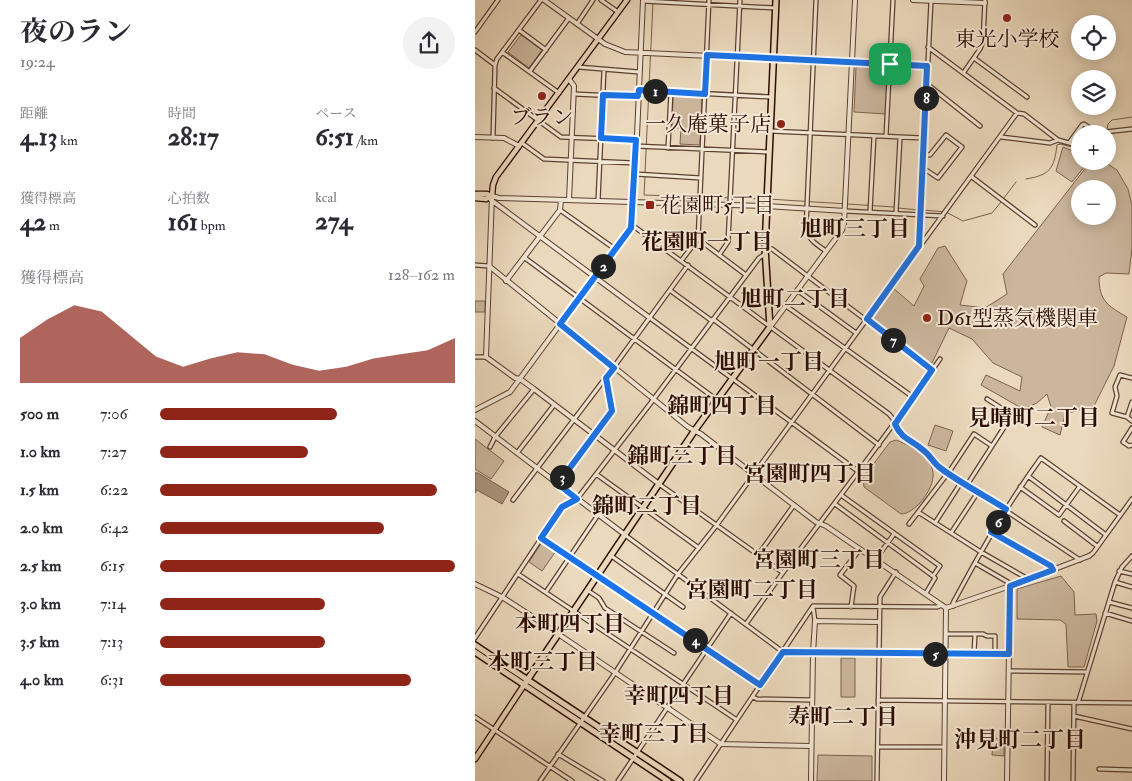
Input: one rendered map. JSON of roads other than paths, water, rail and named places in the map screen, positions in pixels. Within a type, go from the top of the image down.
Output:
[{"type":"highway","points":[[524,685],[695,430],[770,327],[765,248],[776,0]]},
{"type":"highway","points":[[475,645],[528,679],[634,759],[668,781]]},
{"type":"highway","points":[[475,652],[524,685],[680,781]]},
{"type":"main road","points":[[492,198],[496,177],[627,0]]},
{"type":"main road","points":[[475,194],[487,194],[492,198]]},
{"type":"main road","points":[[475,198],[492,198]]},
{"type":"main road","points":[[475,759],[524,685]]},
{"type":"street","points":[[475,32],[498,0]]},
{"type":"street","points":[[493,138],[495,66],[502,52],[543,0],[598,40],[617,50],[927,66]]},
{"type":"street","points":[[576,24],[593,0]]},
{"type":"street","points":[[601,0],[618,12]]},
{"type":"street","points":[[475,410],[510,392],[632,225],[643,0],[776,8]]},
{"type":"street","points":[[681,261],[698,239],[709,0]]},
{"type":"street","points":[[719,255],[728,242],[740,0]]},
{"type":"street","points":[[816,0],[806,209],[807,233],[815,244],[826,251]]},
{"type":"street","points":[[770,327],[842,230],[845,211],[855,0]]},
{"type":"street","points":[[886,136],[893,0]]},
{"type":"street","points":[[913,0],[985,2],[983,41],[980,49],[964,72]]},
{"type":"street","points":[[919,246],[931,0]]},
{"type":"street","points":[[530,72],[569,18]]},
{"type":"street","points":[[519,30],[546,50]]},
{"type":"street","points":[[928,47],[1017,113],[1024,114],[1059,140],[1069,143],[1071,140]]},
{"type":"street","points":[[475,50],[495,66]]},
{"type":"street","points":[[502,52],[559,93]]},
{"type":"street","points":[[974,58],[1027,97]]},
{"type":"street","points":[[577,67],[639,72]]},
{"type":"street","points":[[598,201],[604,70]]},
{"type":"street","points":[[569,79],[574,86],[569,200]]},
{"type":"street","points":[[927,84],[981,126]]},
{"type":"street","points":[[494,88],[561,137],[636,140]]},
{"type":"street","points":[[639,90],[771,97]]},
{"type":"street","points":[[668,148],[671,92]]},
{"type":"street","points":[[574,94],[638,96]]},
{"type":"street","points":[[541,781],[615,673],[629,648],[678,574],[716,526],[811,393],[1001,138],[1017,113]]},
{"type":"street","points":[[1116,131],[1132,129]]},
{"type":"street","points":[[770,131],[923,138]]},
{"type":"street","points":[[923,154],[930,155],[946,135],[962,147],[938,178],[923,168]]},
{"type":"street","points":[[870,212],[874,136]]},
{"type":"street","points":[[475,137],[505,138],[543,159],[635,164]]},
{"type":"street","points":[[896,213],[900,138]]},
{"type":"street","points":[[1001,138],[1050,143],[1059,140]]},
{"type":"street","points":[[636,146],[769,152]]},
{"type":"street","points":[[635,174],[701,178]]},
{"type":"street","points":[[972,177],[1035,225]]},
{"type":"street","points":[[492,198],[766,206],[943,216]]},
{"type":"street","points":[[492,198],[540,237],[859,472]]},
{"type":"street","points":[[486,357],[492,198]]},
{"type":"street","points":[[506,281],[560,210],[561,200]]},
{"type":"street","points":[[560,210],[615,249]]},
{"type":"street","points":[[632,225],[889,414],[902,436],[923,449],[937,465],[1006,509],[1080,560]]},
{"type":"street","points":[[698,239],[746,275]]},
{"type":"street","points":[[765,248],[772,249],[932,370]]},
{"type":"street","points":[[475,638],[562,507],[577,499],[759,258],[765,254]]},
{"type":"street","points":[[525,258],[717,400]]},
{"type":"street","points":[[475,265],[489,266],[688,427],[695,430],[820,524],[896,572],[944,606]]},
{"type":"street","points":[[513,500],[614,368],[688,265]]},
{"type":"street","points":[[797,290],[856,333]]},
{"type":"street","points":[[671,291],[713,320],[879,444]]},
{"type":"street","points":[[786,306],[913,397]]},
{"type":"street","points":[[475,357],[486,357],[515,378],[520,379],[716,526],[782,572]]},
{"type":"street","points":[[746,624],[782,572],[895,424],[940,359]]},
{"type":"street","points":[[1132,378],[1120,375],[1115,387],[1117,396],[1112,413],[1127,417],[1132,421]]},
{"type":"street","points":[[558,484],[612,411],[606,378]]},
{"type":"street","points":[[490,447],[495,437],[534,389]]},
{"type":"street","points":[[967,485],[1012,415],[987,399]]},
{"type":"street","points":[[1127,417],[1132,402]]},
{"type":"street","points":[[517,453],[554,405]]},
{"type":"street","points":[[475,421],[783,652],[1009,654]]},
{"type":"street","points":[[1132,428],[1123,442],[1129,446],[1132,445]]},
{"type":"street","points":[[909,524],[948,473],[974,434],[992,446]]},
{"type":"street","points":[[953,606],[991,532],[1041,458],[1121,515]]},
{"type":"street","points":[[596,474],[699,548]]},
{"type":"street","points":[[1028,476],[1106,535]]},
{"type":"street","points":[[935,523],[962,481]]},
{"type":"street","points":[[1020,487],[1059,515],[1080,486]]},
{"type":"street","points":[[951,533],[978,492]]},
{"type":"street","points":[[841,495],[939,566],[933,576],[935,578],[926,593]]},
{"type":"street","points":[[813,606],[937,608],[953,606],[1012,586],[1089,556],[1132,500]]},
{"type":"street","points":[[835,504],[933,576]]},
{"type":"street","points":[[758,555],[794,505]]},
{"type":"street","points":[[918,512],[1028,579]]},
{"type":"street","points":[[546,592],[598,515]]},
{"type":"street","points":[[1063,521],[1097,546]]},
{"type":"street","points":[[991,532],[1051,566],[1053,570]]},
{"type":"street","points":[[876,559],[894,534]]},
{"type":"street","points":[[541,538],[760,685]]},
{"type":"street","points":[[851,607],[854,586],[840,575],[860,549]]},
{"type":"street","points":[[610,555],[683,607]]},
{"type":"street","points":[[1073,781],[1076,703],[1119,571],[1132,556]]},
{"type":"street","points":[[975,563],[1012,586]]},
{"type":"street","points":[[1119,571],[1132,574]]},
{"type":"street","points":[[877,781],[879,597],[896,572]]},
{"type":"street","points":[[518,574],[737,720]]},
{"type":"street","points":[[1115,582],[1132,587]]},
{"type":"street","points":[[475,584],[502,598],[558,634],[721,744],[811,746]]},
{"type":"street","points":[[1007,781],[1012,586]]},
{"type":"street","points":[[587,590],[599,598],[605,608],[674,653]]},
{"type":"street","points":[[1109,602],[1132,608]]},
{"type":"street","points":[[811,781],[815,621],[813,606]]},
{"type":"street","points":[[696,781],[813,606]]},
{"type":"street","points":[[944,606],[946,634],[944,781]]},
{"type":"street","points":[[618,781],[731,613]]},
{"type":"street","points":[[1105,613],[1132,621]]},
{"type":"street","points":[[815,621],[879,622]]},
{"type":"street","points":[[946,634],[995,636],[995,654]]},
{"type":"street","points":[[974,654],[975,634]]},
{"type":"street","points":[[1009,671],[1087,672]]},
{"type":"street","points":[[753,696],[757,699],[812,700]]},
{"type":"street","points":[[878,700],[1132,703]]},
{"type":"street","points":[[1047,781],[1048,702]]},
{"type":"street","points":[[1074,716],[1132,729]]},
{"type":"street","points":[[475,717],[572,781]]},
{"type":"street","points":[[878,747],[944,748]]},
{"type":"street","points":[[558,754],[603,781]]},
{"type":"street","points":[[1099,769],[1132,770]]},
{"type":"waterway","points":[[645,173],[653,2]]},
{"type":"waterway","points":[[1108,125],[1112,120],[1132,117]]},
{"type":"waterway","points":[[1026,179],[1041,175],[1049,170],[1054,160],[1057,145],[1071,147]]},
{"type":"waterway","points":[[645,177],[644,195],[764,199]]},
{"type":"waterway","points":[[1004,198],[1016,182]]},
{"type":"waterway","points":[[768,199],[894,207]]},
{"type":"waterway","points":[[923,210],[946,212],[963,221],[992,213],[1001,202]]},
{"type":"waterway","points":[[898,208],[919,210]]},
{"type":"place","name":"東光小学校","points":[[1007,18]]},
{"type":"place","name":"ブラン","points":[[542,96]]},
{"type":"place","name":"一久庵菓子店","points":[[781,124]]},
{"type":"place","name":"花園町5丁目","points":[[650,205]]},
{"type":"place","name":"D61型蒸気機関車","points":[[927,318]]},
{"type":"district","name":"旭町三丁目","points":[[855,228]]},
{"type":"district","name":"花園町一丁目","points":[[707,241]]},
{"type":"district","name":"旭町二丁目","points":[[795,298]]},
{"type":"district","name":"旭町一丁目","points":[[769,361]]},
{"type":"district","name":"錦町四丁目","points":[[722,405]]},
{"type":"district","name":"見晴町二丁目","points":[[1034,417]]},
{"type":"district","name":"錦町三丁目","points":[[682,455]]},
{"type":"district","name":"宮園町四丁目","points":[[810,473]]},
{"type":"district","name":"錦町二丁目","points":[[647,505]]},
{"type":"district","name":"宮園町三丁目","points":[[819,559]]},
{"type":"district","name":"宮園町二丁目","points":[[752,589]]},
{"type":"district","name":"本町四丁目","points":[[570,623]]},
{"type":"district","name":"本町三丁目","points":[[543,661]]},
{"type":"district","name":"幸町四丁目","points":[[679,695]]},
{"type":"district","name":"寿町二丁目","points":[[843,716]]},
{"type":"district","name":"幸町三丁目","points":[[654,733]]},
{"type":"district","name":"沖見町二丁目","points":[[1020,739]]}]
